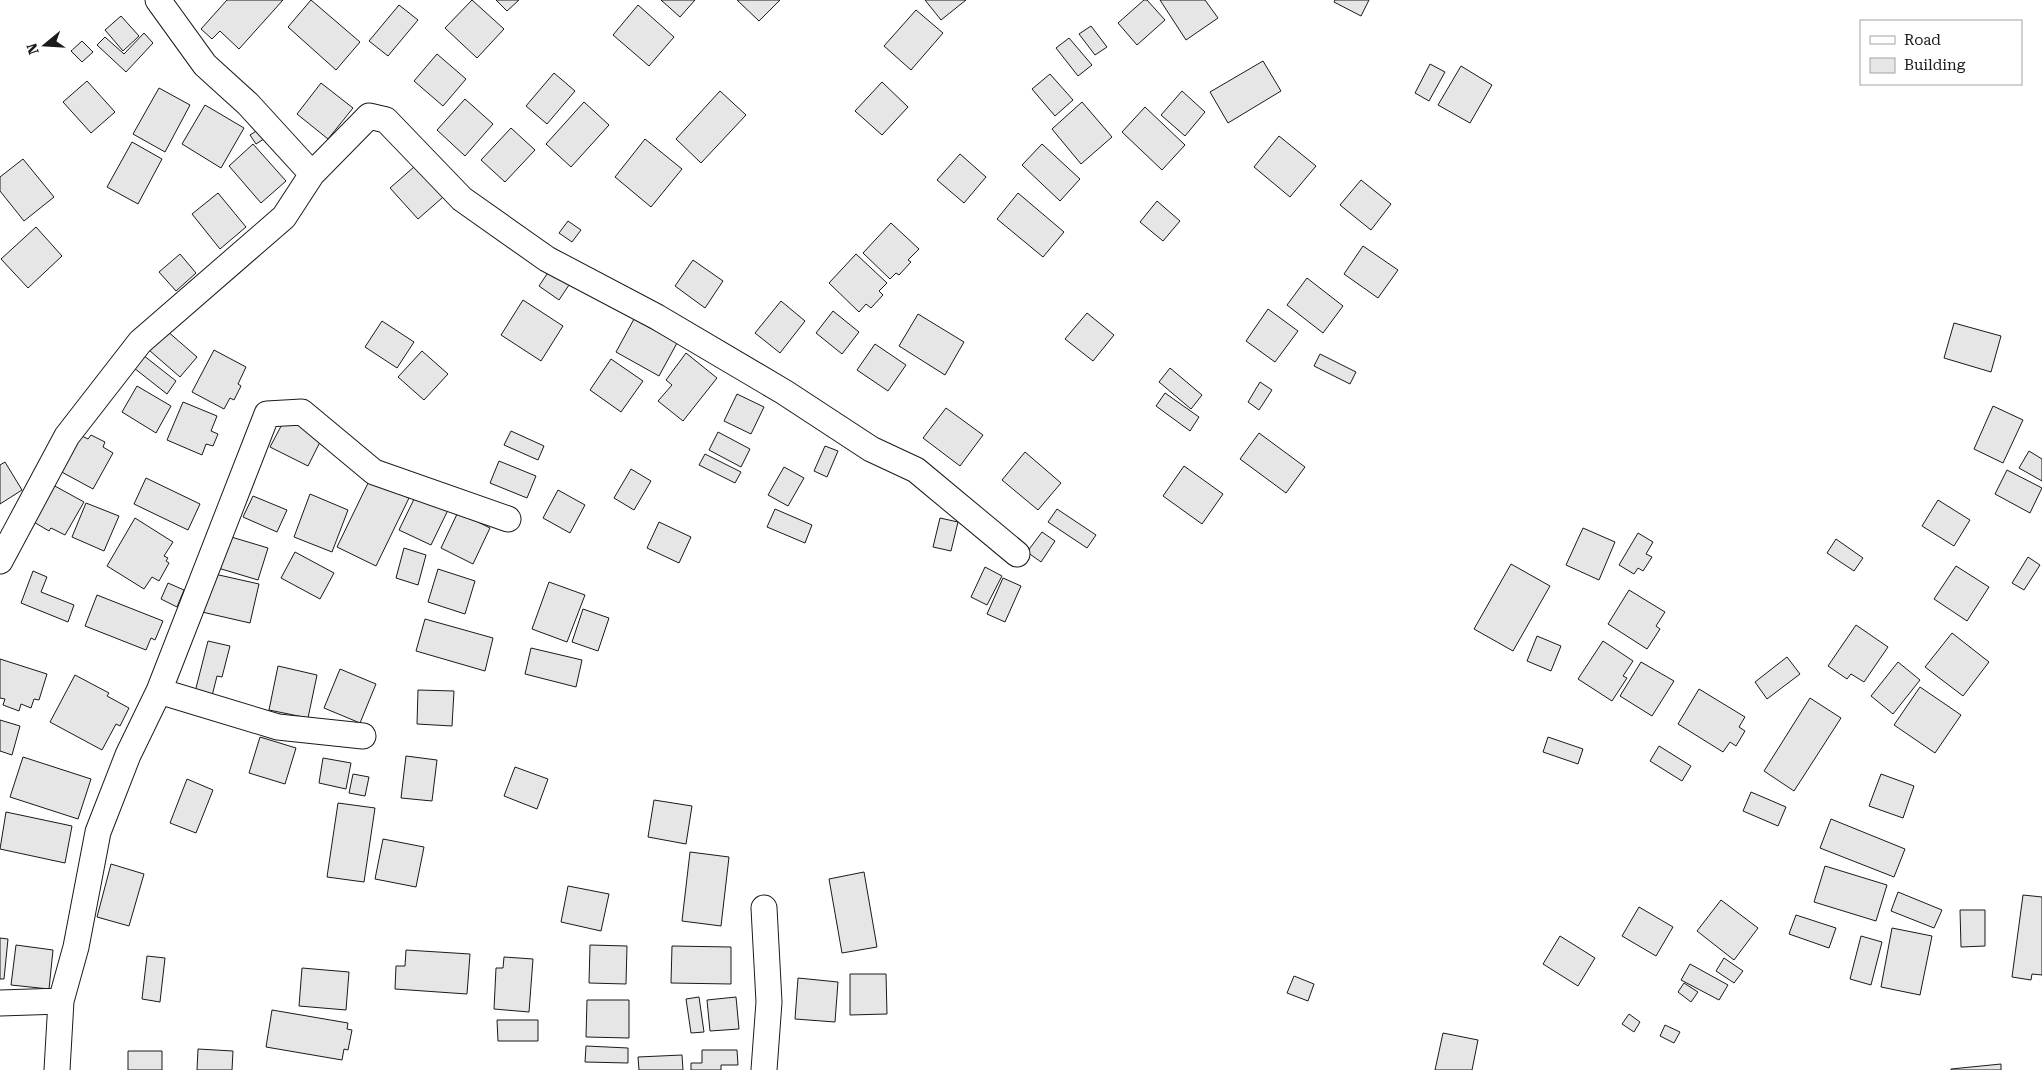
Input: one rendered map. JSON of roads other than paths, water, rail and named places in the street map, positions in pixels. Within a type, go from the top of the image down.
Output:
[{"type":"street","points":[[158,0],[205,65],[248,104],[312,174]]},
{"type":"street","points":[[0,561],[68,436],[140,342],[284,217],[312,174],[369,116],[386,120],[462,199],[547,259],[657,317],[784,392],[871,449],[916,470],[1017,554]]},
{"type":"street","points":[[57,1070],[61,1002],[76,947],[98,832],[128,755],[159,691],[267,414],[302,412],[374,472],[508,519]]},
{"type":"street","points":[[159,691],[278,727],[363,736]]},
{"type":"street","points":[[764,908],[769,1002],[764,1070]]},
{"type":"street","points":[[0,1002],[61,1002]]}]
